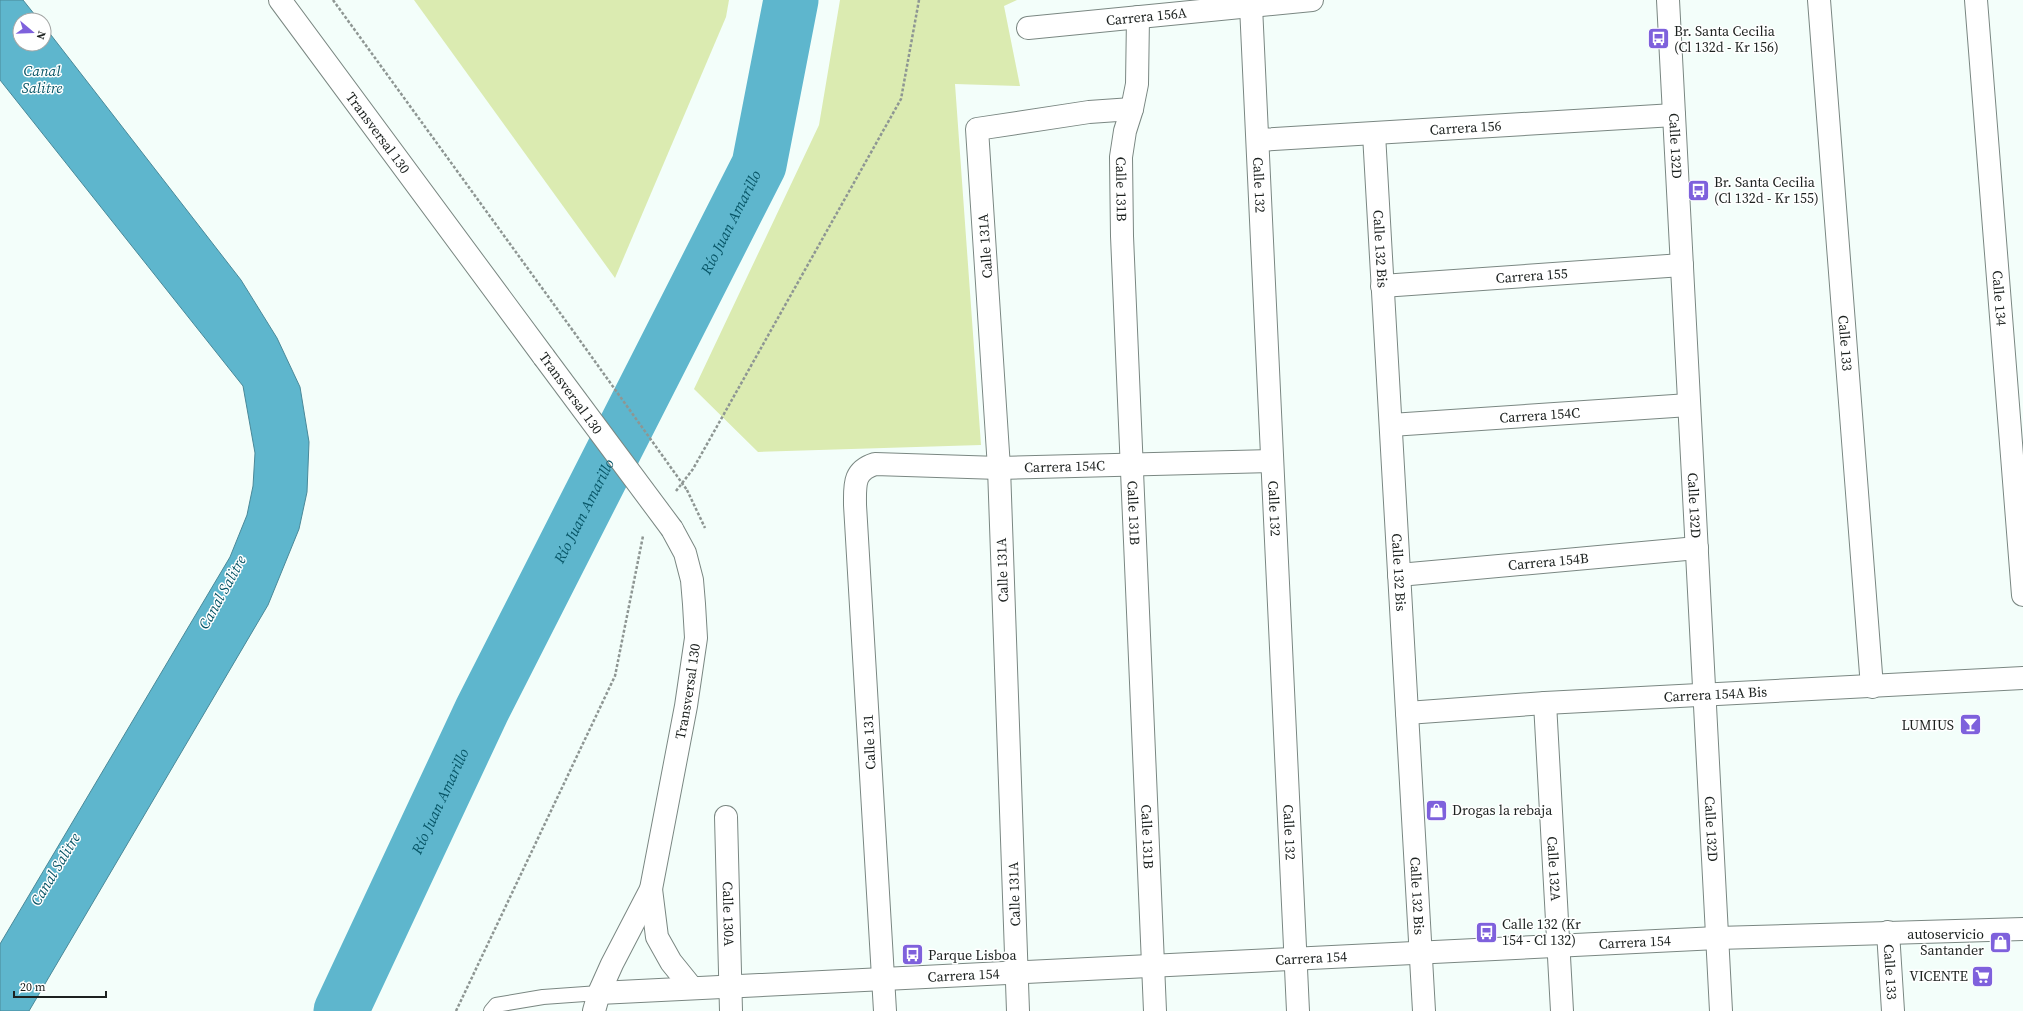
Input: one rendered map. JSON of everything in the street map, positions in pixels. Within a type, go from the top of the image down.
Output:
[{"type":"street","name":"Transversal 130","points":[[280,0],[672,529],[685,553],[692,580],[696,638],[686,706],[651,889],[612,964],[596,1002]]},
{"type":"street","name":"Carrera 156A","points":[[1028,28],[1138,17],[1215,5],[1251,6],[1312,0]]},
{"type":"street","name":"Calle 132D","points":[[1668,0],[1721,1011]]},
{"type":"street","name":"Calle 133","points":[[1819,0],[1872,686]]},
{"type":"street","name":"Calle 134","points":[[1976,0],[2023,595]]},
{"type":"street","name":"Calle 132","points":[[1251,6],[1298,1011]]},
{"type":"street","name":"Calle 131B","points":[[1138,17],[1137,84],[1125,131],[1121,157],[1122,236],[1155,1011]]},
{"type":"street","name":"Calle 131A","points":[[1018,1011],[998,468],[977,129],[1089,112],[1132,108]]},
{"type":"street","name":"Carrera 156","points":[[1258,140],[1674,115]]},
{"type":"street","name":"Calle 132 Bis","points":[[1374,134],[1424,1011]]},
{"type":"street","name":"Carrera 155","points":[[1382,286],[1682,265]]},
{"type":"street","name":"Carrera 154C","points":[[1390,425],[1689,405]]},
{"type":"street","name":"Carrera 154C","points":[[858,473],[865,467],[875,464],[998,468],[1272,461]]},
{"type":"street","name":"Calle 131","points":[[858,473],[855,487],[855,505],[885,1011]]},
{"type":"street","name":"Carrera 154B","points":[[1399,574],[1697,548]]},
{"type":"street","name":"Carrera 154A Bis","points":[[1407,713],[1545,703],[1704,696],[2023,678]]},
{"type":"street","name":"Calle 132A","points":[[1545,703],[1562,1011]]},
{"type":"street","name":"Calle 130A","points":[[726,817],[729,986],[731,1011]]},
{"type":"street","name":"Transversal 130","points":[[651,889],[657,938],[671,962],[692,988]]},
{"type":"street","name":"Carrera 154","points":[[596,1002],[692,988],[729,986],[1558,945],[1888,932],[2023,929]]},
{"type":"street","name":"Calle 133","points":[[1888,932],[1893,1011]]},
{"type":"lane","points":[[491,1011],[496,1005],[543,997],[596,1002]]},
{"type":"path","points":[[333,0],[688,490]]},
{"type":"path","points":[[901,99],[919,0]]},
{"type":"green space","points":[[414,0],[729,0],[726,17],[615,278]]},
{"type":"green space","points":[[840,0],[1017,0],[1004,6],[1020,86],[955,84],[981,445],[758,452],[694,389],[819,125]]},
{"type":"water","name":"Canal Salitre","points":[[0,0],[23,0],[33,12],[12,12],[12,52],[52,52],[52,36],[241,280],[277,338],[300,387],[309,442],[307,492],[299,529],[268,605],[29,1011],[0,1011],[0,944],[230,557],[247,515],[253,486],[255,453],[243,386],[0,80]]},
{"type":"waterway","name":"Río Juan Amarillo","points":[[341,1011],[482,710],[759,165],[791,0]]},
{"type":"place","name":"Br. Santa Cecilia (Cl 132d - Kr 156)","points":[[1659,39]]},
{"type":"place","name":"Br. Santa Cecilia (Cl 132d - Kr 155)","points":[[1699,190]]},
{"type":"place","name":"LUMIUS","points":[[1970,725]]},
{"type":"place","name":"Drogas la rebaja","points":[[1437,810]]},
{"type":"place","name":"Calle 132 (Kr 154 - Cl 132)","points":[[1486,932]]},
{"type":"place","name":"autoservicio Santander","points":[[2000,942]]},
{"type":"place","name":"Parque Lisboa","points":[[913,955]]},
{"type":"place","name":"VICENTE","points":[[1983,976]]}]
